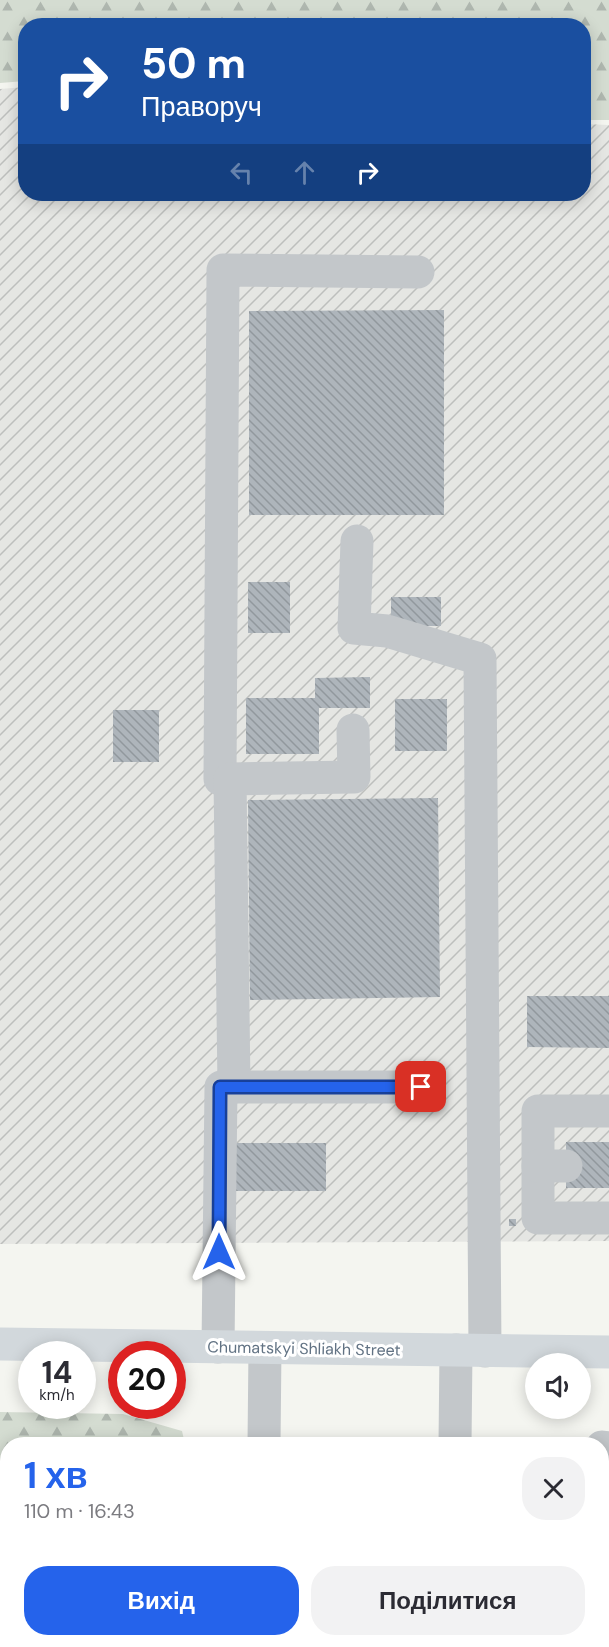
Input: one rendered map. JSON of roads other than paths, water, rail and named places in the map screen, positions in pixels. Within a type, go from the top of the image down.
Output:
[{"type":"main road","name":"Chumatskyi Shliakh Street","points":[[0,1344],[609,1353]]},
{"type":"street","points":[[354,730],[354,777],[220,779],[223,270],[418,272]]},
{"type":"street","points":[[357,541],[354,628],[387,632],[480,658],[470,1351],[456,1437]]},
{"type":"street","points":[[230,779],[234,1087]]},
{"type":"street","points":[[219,1347],[220,1087],[421,1087]]},
{"type":"street","points":[[609,1111],[538,1111],[552,1166],[538,1218],[609,1218]]},
{"type":"street","points":[[264,1437],[265,1348]]}]
